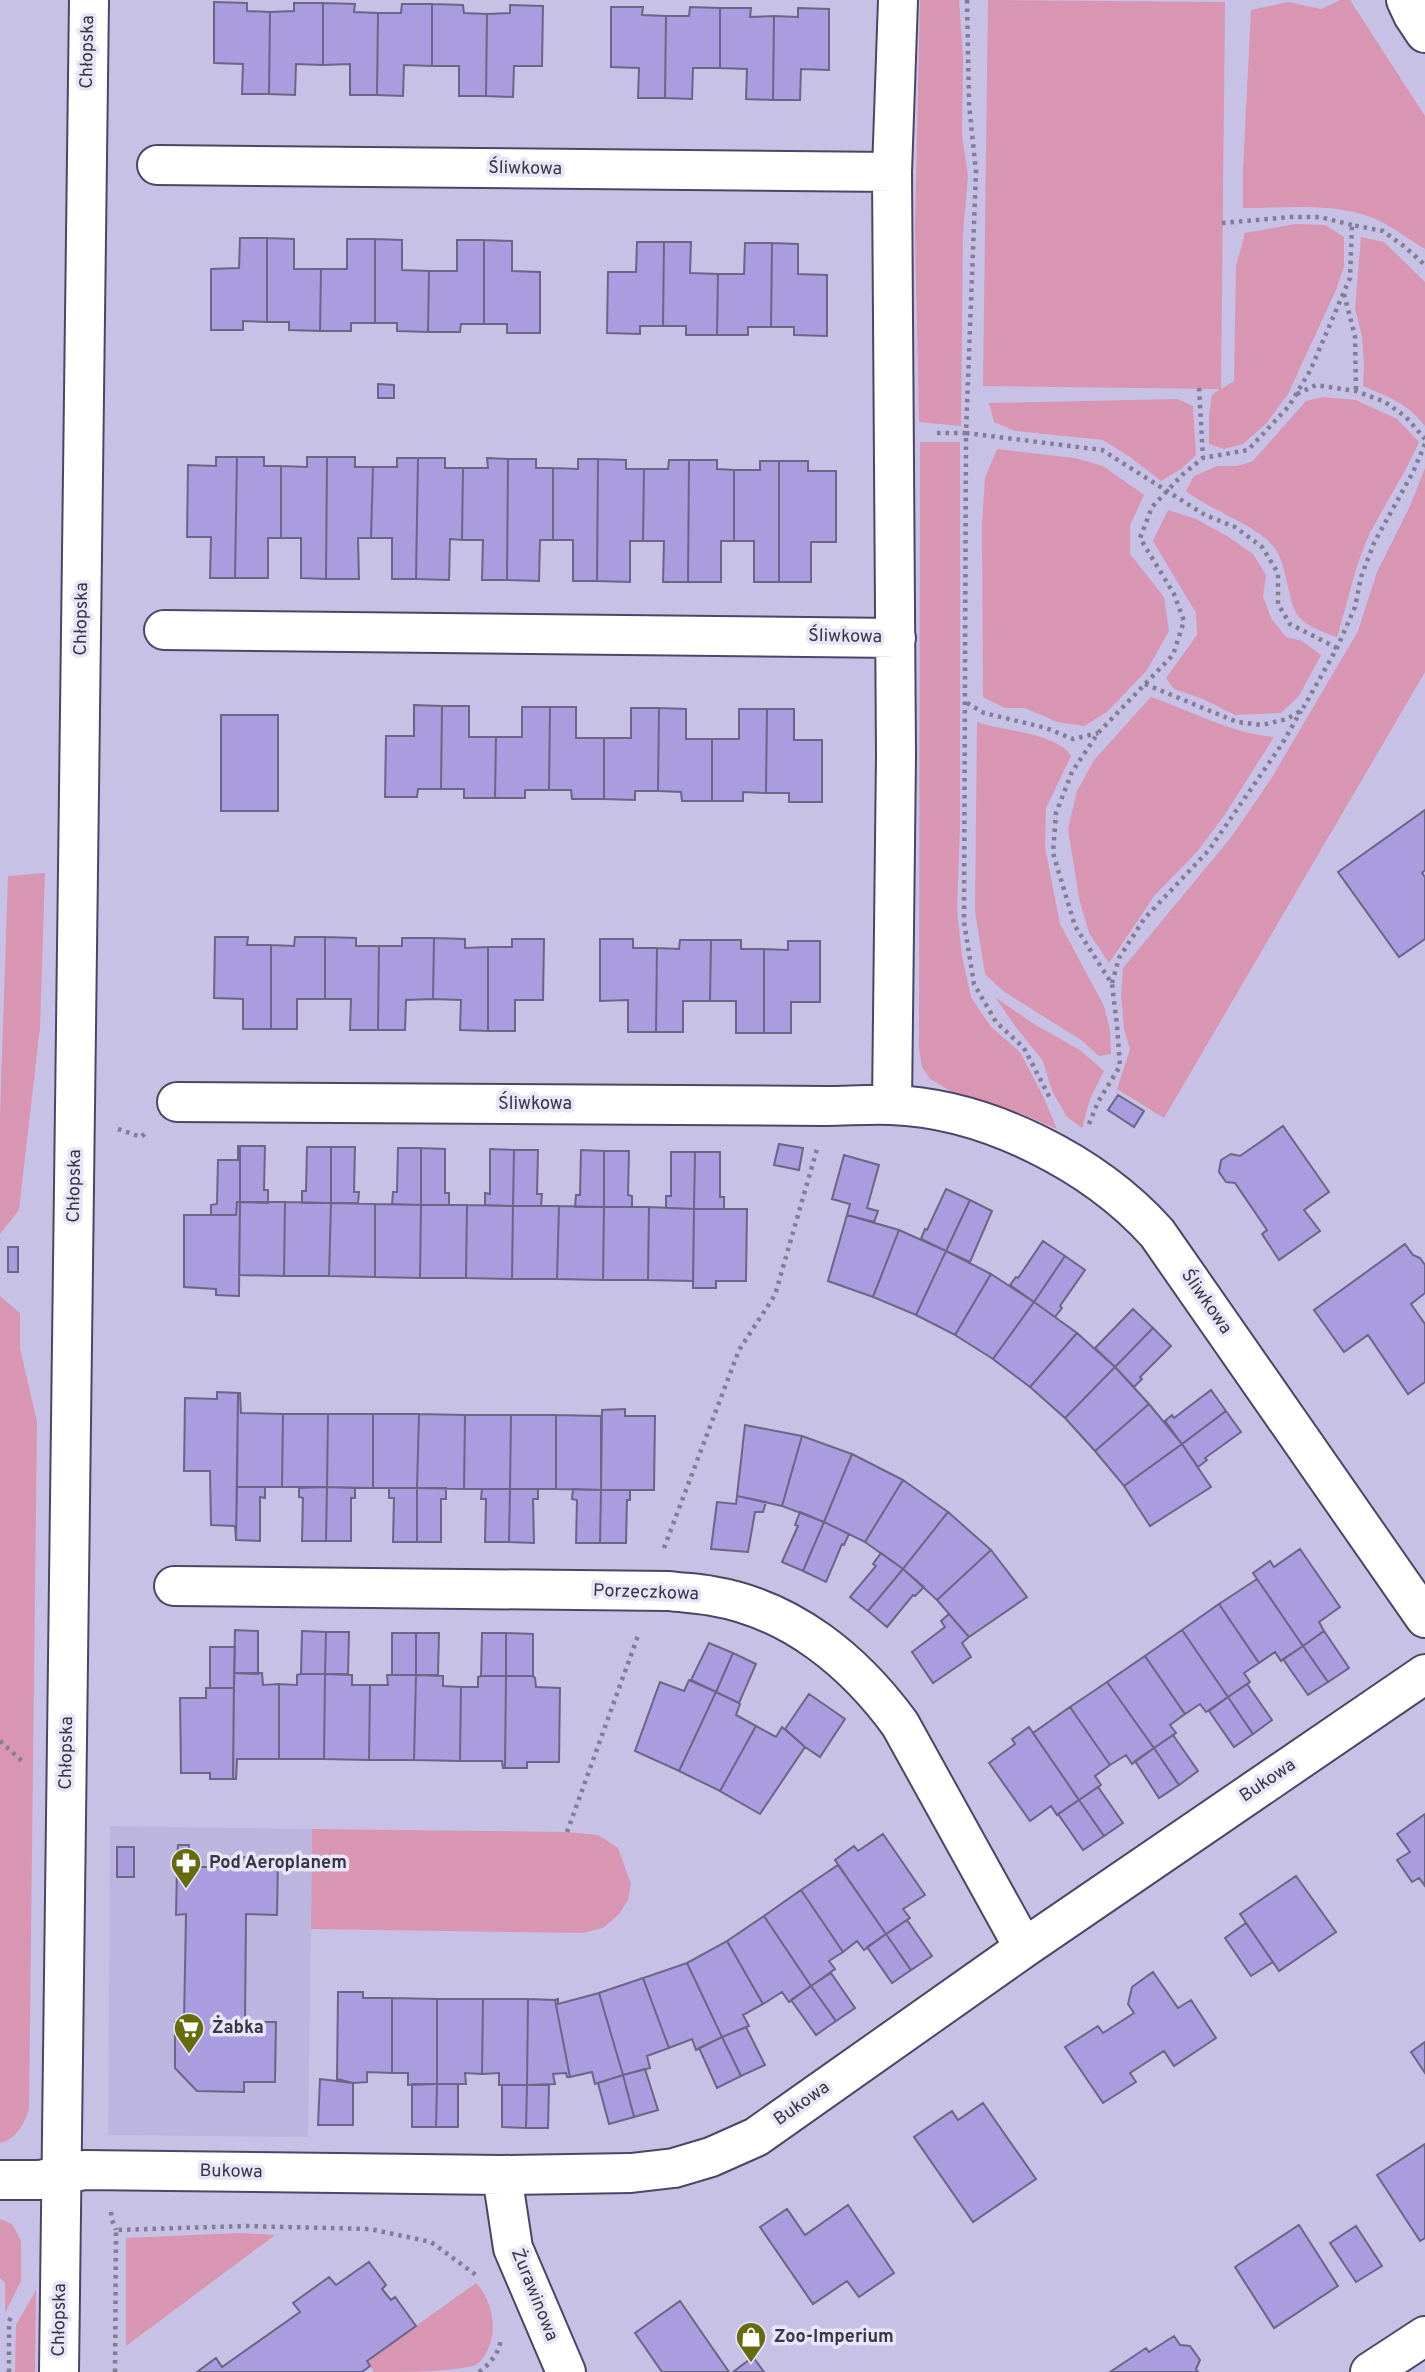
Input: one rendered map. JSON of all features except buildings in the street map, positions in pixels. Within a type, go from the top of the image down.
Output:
[{"type":"street","name":"Chłopska","points":[[59,2372],[89,0]]},
{"type":"street","name":"Śliwkowa","points":[[892,1105],[895,433],[892,172],[898,0]]},
{"type":"street","points":[[1406,0],[1412,15],[1425,33]]},
{"type":"street","name":"Śliwkowa","points":[[157,165],[892,172]]},
{"type":"street","name":"Śliwkowa","points":[[164,630],[895,638]]},
{"type":"street","name":"Śliwkowa","points":[[177,1102],[892,1105],[969,1119],[1027,1140],[1071,1163],[1121,1198],[1157,1233],[1425,1618]]},
{"type":"street","name":"Porzeczkowa","points":[[174,1586],[669,1591],[713,1596],[751,1606],[782,1619],[841,1658],[886,1704],[900,1724],[1024,1948]]},
{"type":"street","name":"Bukowa","points":[[0,2180],[40,2180],[84,2170],[502,2175],[631,2173],[674,2168],[722,2152],[756,2137],[1024,1948],[1425,1674]]},
{"type":"street","name":"Żurawinowa","points":[[502,2175],[513,2248],[566,2372]]},
{"type":"street","points":[[1370,2372],[1425,2336]]},
{"type":"path","points":[[967,0],[969,104],[976,172],[966,433],[964,922],[974,984],[996,1022],[1024,1048],[1053,1104]]},
{"type":"path","points":[[1223,223],[1320,217],[1383,231],[1425,265]]},
{"type":"path","points":[[1112,985],[1075,926],[1053,853],[1056,813],[1072,772],[1098,733],[1173,655],[1184,621],[1174,594],[1140,538],[1152,507],[1203,458],[1248,450],[1289,406],[1310,371],[1350,278],[1352,225]]},
{"type":"path","points":[[1344,293],[1355,336],[1356,391]]},
{"type":"path","points":[[1071,1163],[1098,1102],[1120,1066],[1112,985],[1119,958],[1144,919],[1209,850],[1282,744],[1337,648],[1355,607],[1361,577],[1374,543],[1413,472],[1425,441],[1406,416],[1385,402],[1356,391],[1317,385],[1296,394]]},
{"type":"path","points":[[1199,388],[1203,458]]},
{"type":"path","points":[[895,433],[966,433],[1102,450],[1205,515],[1235,527],[1262,547],[1278,573],[1278,604],[1290,624],[1337,648]]},
{"type":"path","points":[[1145,684],[1237,722],[1262,725],[1287,719],[1301,710]]},
{"type":"path","points":[[966,702],[984,713],[1046,728],[1073,738],[1098,733]]},
{"type":"path","points":[[663,1551],[739,1350],[775,1295],[817,1148]]},
{"type":"path","points":[[567,1832],[640,1632]]},
{"type":"path","points":[[115,2372],[116,2230],[245,2226],[370,2229],[431,2242],[483,2280]]},
{"type":"path","points":[[479,2372],[488,2366],[496,2354],[501,2333]]},
{"type":"shaded area","points":[[920,0],[959,0],[963,58],[962,136],[968,176],[963,233],[961,426],[919,422],[915,229]]},
{"type":"shaded area","points":[[988,0],[1225,2],[1221,389],[1234,381],[1236,266],[1245,233],[1295,224],[1325,225],[1344,237],[1344,266],[1336,290],[1288,394],[1266,424],[1243,444],[1224,449],[1209,444],[1212,395],[1220,389],[983,386]]},
{"type":"shaded area","points":[[1340,0],[1350,0],[1425,116],[1425,249],[1386,224],[1358,213],[1309,207],[1243,208],[1251,10],[1288,2],[1321,9]]},
{"type":"shaded area","points":[[1361,237],[1384,242],[1425,282],[1425,426],[1404,406],[1363,386],[1362,337],[1355,308]]},
{"type":"shaded area","points":[[1323,397],[1356,400],[1397,419],[1419,442],[1364,546],[1337,637],[1311,627],[1299,617],[1292,602],[1282,562],[1265,538],[1186,491],[1194,476],[1218,466],[1237,466],[1253,461],[1306,401]]},
{"type":"shaded area","points":[[1177,399],[1193,406],[1196,455],[1181,469],[1161,481],[1103,440],[1015,431],[994,422],[989,403]]},
{"type":"shaded area","points":[[920,442],[960,442],[960,829],[957,909],[962,956],[971,997],[991,1027],[1020,1052],[1057,1129],[1022,1114],[952,1092],[930,1079],[922,1067],[919,1049]]},
{"type":"shaded area","points":[[997,449],[1075,458],[1103,466],[1144,495],[1130,525],[1130,554],[1164,597],[1169,631],[1147,670],[1107,712],[1084,726],[1057,722],[1025,708],[1005,708],[983,697],[982,525],[985,478]]},
{"type":"shaded area","points":[[1425,468],[1425,672],[1164,1118],[1117,1089],[1130,1049],[1124,1029],[1121,994],[1123,968],[1232,836],[1271,779],[1358,631],[1377,572],[1410,506]]},
{"type":"shaded area","points":[[1168,510],[1196,519],[1253,554],[1266,575],[1263,596],[1271,618],[1286,637],[1302,641],[1321,655],[1299,696],[1281,713],[1235,715],[1203,699],[1174,689],[1166,678],[1197,635],[1196,613],[1153,541]]},
{"type":"shaded area","points":[[1151,697],[1242,731],[1274,737],[1224,816],[1196,853],[1155,895],[1109,963],[1089,933],[1079,898],[1068,829],[1077,791],[1094,760]]},
{"type":"shaded area","points":[[977,722],[1054,742],[1071,756],[1046,808],[1045,847],[1060,924],[1104,1006],[1110,1030],[1111,1054],[1099,1056],[1081,1040],[1003,991],[985,974],[975,911]]},
{"type":"shaded area","points":[[45,873],[40,1027],[19,1210],[0,1234],[0,1115],[8,876]]},
{"type":"shaded area","points":[[995,997],[1034,1024],[1080,1050],[1104,1071],[1090,1099],[1082,1128],[1067,1117],[1052,1091],[1043,1061]]},
{"type":"shaded area","points":[[0,1296],[20,1313],[20,1348],[37,1422],[29,2109],[15,2134],[0,2143]]},
{"type":"shaded area","points":[[110,1826],[312,1829],[308,2137],[108,2135]]},
{"type":"shaded area","points":[[312,1829],[567,1832],[598,1835],[618,1848],[631,1884],[628,1900],[619,1914],[603,1928],[582,1933],[311,1929]]},
{"type":"shaded area","points":[[0,2219],[12,2224],[21,2241],[21,2281],[5,2313],[5,2283],[0,2278]]},
{"type":"shaded area","points":[[238,2233],[275,2235],[126,2346],[126,2238]]},
{"type":"shaded area","points":[[476,2283],[489,2304],[493,2327],[489,2348],[480,2362],[454,2369],[374,2372],[367,2361]]},
{"type":"shaded area","points":[[36,2290],[35,2372],[15,2372],[16,2325]]},
{"type":"place","name":"Pod Aeroplanem","points":[[186,1890]]},
{"type":"place","name":"Żabka","points":[[189,2055]]},
{"type":"place","name":"Zoo-Imperium","points":[[751,2364]]}]
